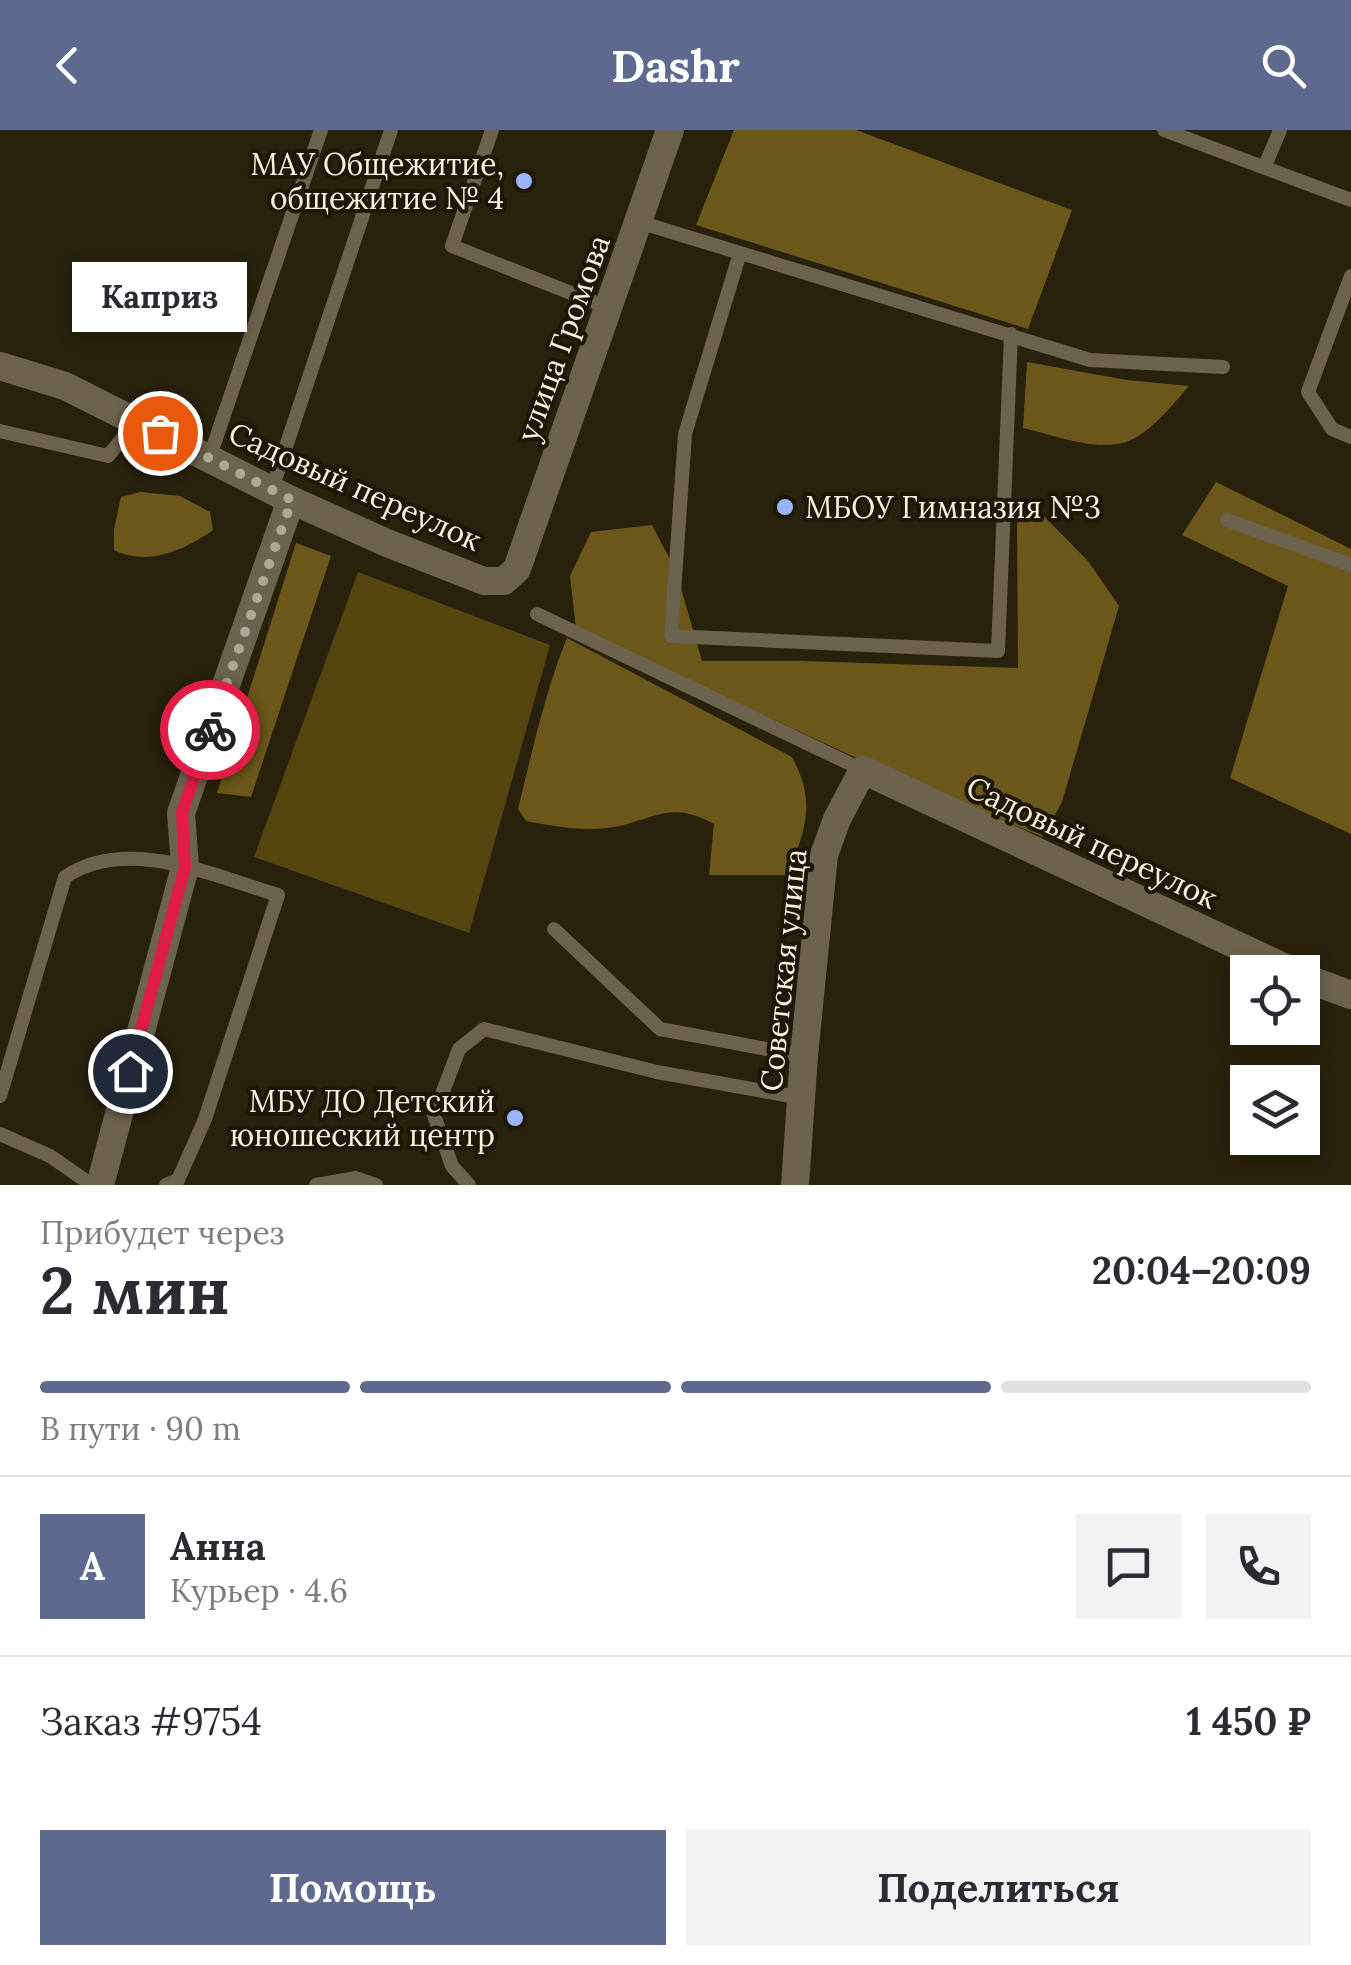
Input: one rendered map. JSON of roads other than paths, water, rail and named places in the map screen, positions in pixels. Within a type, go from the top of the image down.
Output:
[{"type":"street","name":"улица Громова","points":[[516,569],[670,130]]},
{"type":"street","name":"Садовый переулок","points":[[0,366],[66,386],[282,494],[484,580],[504,580],[516,569]]},
{"type":"street","points":[[100,1185],[185,867],[182,813],[282,494]]},
{"type":"street","name":"Садовый переулок","points":[[863,770],[1258,955]]},
{"type":"street","name":"Советская улица","points":[[795,1185],[824,855],[837,818],[863,770]]},
{"type":"street","points":[[1320,983],[1351,995]]},
{"type":"lane","points":[[210,456],[321,130]]},
{"type":"lane","points":[[282,494],[391,130]]},
{"type":"lane","points":[[492,130],[452,246],[610,308]]},
{"type":"lane","points":[[1164,130],[1351,200]]},
{"type":"lane","points":[[1265,166],[1280,130]]},
{"type":"lane","points":[[639,222],[1090,360],[1223,367]]},
{"type":"lane","points":[[740,253],[685,434],[672,636],[998,651],[1011,334]]},
{"type":"lane","points":[[1351,276],[1308,392],[1332,429],[1351,437]]},
{"type":"lane","points":[[0,432],[108,456],[136,422]]},
{"type":"lane","points":[[1227,520],[1351,565]]},
{"type":"lane","points":[[536,614],[863,770]]},
{"type":"lane","points":[[0,1096],[66,878],[84,865],[129,858],[185,867],[278,895],[205,1120],[177,1183]]},
{"type":"lane","points":[[554,929],[660,1029],[804,1056]]},
{"type":"lane","points":[[470,1185],[452,1166],[434,1115],[459,1048],[484,1029],[658,1072],[802,1098]]},
{"type":"lane","points":[[0,1134],[50,1156],[92,1185]]},
{"type":"lane","points":[[316,1185],[356,1178],[376,1185]]},
{"type":"place","name":"МАУ Общежитие, общежитие № 4","points":[[524,181]]},
{"type":"place","name":"Каприз","points":[[160,433]]},
{"type":"place","name":"МБОУ Гимназия №3","points":[[785,507]]},
{"type":"place","name":"МБУ ДО Детский юношеский центр","points":[[515,1118]]}]
